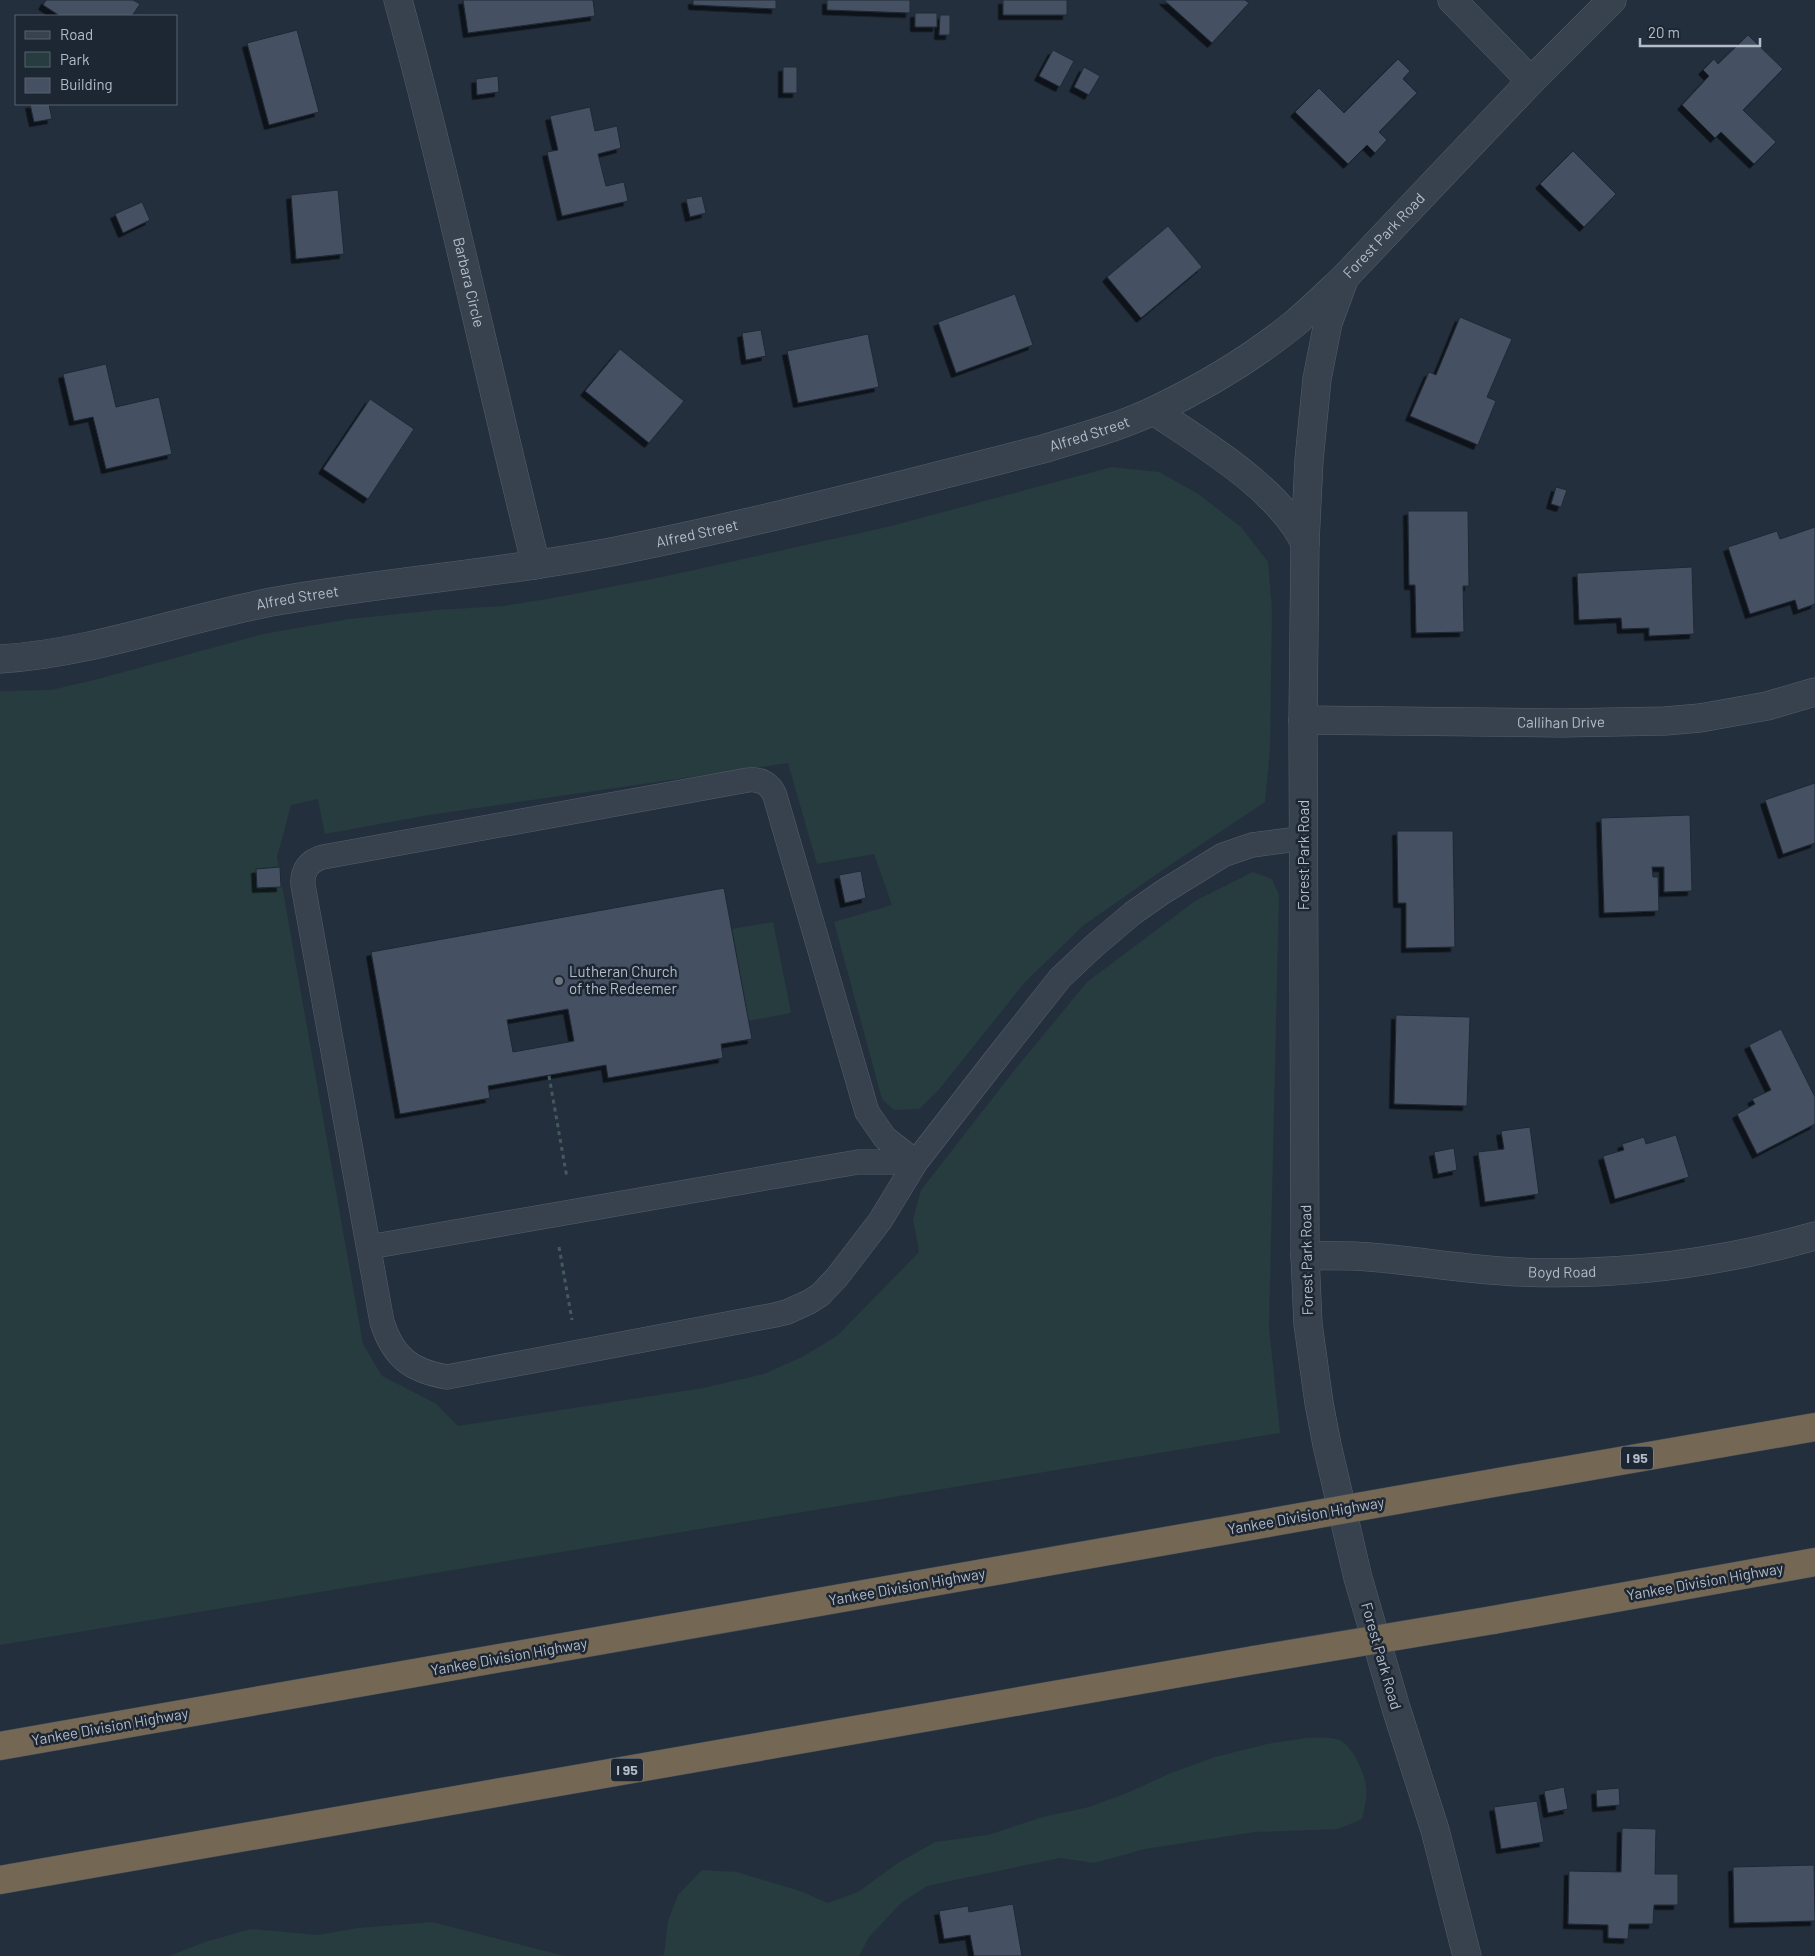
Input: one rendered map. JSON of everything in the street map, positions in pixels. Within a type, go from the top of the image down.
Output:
[{"type":"highway","name":"Yankee Division Highway","points":[[0,1746],[1815,1427]]},
{"type":"highway","name":"Yankee Division Highway","points":[[0,1880],[1254,1660],[1493,1620],[1815,1562]]},
{"type":"street","name":"Barbara Circle","points":[[398,0],[463,256],[501,424],[536,565]]},
{"type":"street","points":[[1452,0],[1532,81]]},
{"type":"street","name":"Forest Park Road","points":[[1467,1956],[1435,1830],[1396,1708],[1358,1578],[1327,1445],[1308,1324],[1305,1256],[1305,838],[1303,720],[1305,543],[1309,460],[1316,379],[1328,323],[1345,277],[1612,0]]},
{"type":"street","name":"Alfred Street","points":[[0,659],[96,646],[275,602],[369,586],[439,579],[536,565],[616,551],[742,524],[1052,446],[1154,411],[1203,385],[1268,344],[1295,323],[1345,277]]},
{"type":"street","points":[[1154,411],[1223,457],[1244,475],[1280,507],[1298,530],[1305,543]]},
{"type":"street","name":"Callihan Drive","points":[[1303,720],[1551,723],[1665,721],[1700,718],[1758,707],[1815,692]]},
{"type":"street","name":"Boyd Road","points":[[1305,1256],[1370,1257],[1475,1269],[1521,1272],[1590,1272],[1669,1265],[1709,1259],[1750,1252],[1815,1236]]},
{"type":"lane","points":[[916,1162],[885,1138],[866,1112],[775,796],[771,788],[765,783],[752,779],[323,856],[310,863],[303,875],[303,885],[382,1322],[392,1347],[400,1357],[422,1371],[447,1377],[781,1313],[809,1302],[837,1277],[880,1221],[916,1162],[1060,978],[1094,946],[1133,913],[1223,855],[1252,845],[1305,838]]},
{"type":"lane","points":[[369,1247],[858,1162],[916,1162]]},
{"type":"path","points":[[549,1076],[578,1353]]},
{"type":"green space","points":[[1112,467],[1159,472],[1197,493],[1241,527],[1268,562],[1272,610],[1270,748],[1265,802],[1084,925],[1025,982],[937,1092],[919,1109],[894,1110],[882,1099],[834,922],[892,905],[874,854],[817,864],[788,763],[429,815],[325,834],[318,799],[291,805],[277,857],[363,1344],[382,1376],[435,1403],[458,1426],[703,1388],[764,1374],[802,1357],[837,1336],[919,1252],[913,1219],[921,1190],[1013,1072],[1087,982],[1195,901],[1253,872],[1272,879],[1279,895],[1269,1327],[1280,1433],[0,1645],[0,691],[51,690],[263,634],[349,619],[437,610],[503,606],[667,576],[887,527]]},
{"type":"green space","points":[[773,922],[791,1013],[748,1021],[732,929]]},
{"type":"green space","points":[[1306,1738],[1337,1739],[1344,1743],[1353,1753],[1362,1770],[1366,1784],[1362,1819],[1338,1829],[1255,1832],[1145,1849],[1094,1863],[1060,1858],[927,1886],[901,1903],[869,1937],[859,1956],[655,1956],[664,1955],[668,1921],[678,1895],[702,1870],[737,1872],[800,1891],[828,1903],[858,1892],[898,1863],[935,1842],[988,1835],[1043,1817],[1089,1807],[1215,1757],[1267,1744]]},
{"type":"green space","points":[[432,1922],[565,1956],[169,1956],[205,1942],[251,1929],[318,1935],[358,1928]]},
{"type":"building","points":[[46,0],[133,0],[140,4],[133,15],[58,15],[43,5]]},
{"type":"building","points":[[463,0],[593,0],[595,16],[468,33]]},
{"type":"building","points":[[693,0],[776,0],[776,9],[693,5]]},
{"type":"building","points":[[827,0],[910,0],[910,13],[827,10]]},
{"type":"building","points":[[1003,0],[1067,0],[1067,15],[1003,15]]},
{"type":"building","points":[[1164,0],[1245,0],[1249,3],[1212,43]]},
{"type":"building","points":[[915,13],[937,13],[937,27],[915,27]]},
{"type":"building","points":[[940,15],[950,15],[950,35],[939,35]]},
{"type":"building","points":[[297,30],[319,112],[269,125],[247,43]]},
{"type":"building","points":[[1748,35],[1783,69],[1743,110],[1776,142],[1754,164],[1721,132],[1715,138],[1682,105],[1709,76],[1703,70],[1714,59],[1718,64]]},
{"type":"building","points":[[1053,50],[1074,61],[1060,87],[1039,76]]},
{"type":"building","points":[[1398,59],[1410,71],[1403,79],[1417,93],[1379,132],[1387,140],[1375,153],[1367,145],[1348,164],[1295,112],[1319,88],[1344,113]]},
{"type":"building","points":[[783,67],[797,67],[797,93],[783,93]]},
{"type":"building","points":[[1084,67],[1100,76],[1089,95],[1074,87]]},
{"type":"building","points":[[498,76],[499,92],[477,95],[476,79]]},
{"type":"building","points":[[30,105],[49,105],[52,119],[34,122]]},
{"type":"building","points":[[590,107],[595,131],[617,126],[621,148],[598,154],[606,186],[624,182],[628,201],[562,216],[547,152],[558,150],[550,116]]},
{"type":"building","points":[[1573,151],[1616,194],[1584,227],[1540,184]]},
{"type":"building","points":[[338,190],[344,254],[296,259],[291,195]]},
{"type":"building","points":[[702,196],[706,213],[690,217],[686,199]]},
{"type":"building","points":[[142,202],[150,220],[123,233],[115,214]]},
{"type":"building","points":[[1168,226],[1202,267],[1141,318],[1107,277]]},
{"type":"building","points":[[1015,294],[1033,345],[956,373],[938,322]]},
{"type":"building","points":[[1460,317],[1512,339],[1487,397],[1496,401],[1478,445],[1410,416],[1429,372],[1436,375]]},
{"type":"building","points":[[761,330],[766,356],[746,360],[742,333]]},
{"type":"building","points":[[868,334],[879,387],[798,403],[787,351]]},
{"type":"building","points":[[620,349],[684,401],[649,443],[585,391]]},
{"type":"building","points":[[106,364],[116,407],[159,397],[172,454],[106,469],[93,417],[74,421],[63,374]]},
{"type":"building","points":[[370,399],[414,429],[368,499],[323,469]]},
{"type":"building","points":[[1556,487],[1567,490],[1561,507],[1551,504]]},
{"type":"building","points":[[1408,511],[1468,511],[1469,586],[1463,586],[1464,632],[1416,633],[1415,585],[1409,585]]},
{"type":"building","points":[[1815,527],[1815,604],[1798,610],[1795,600],[1750,614],[1728,547],[1777,531],[1780,539]]},
{"type":"building","points":[[1692,567],[1694,634],[1649,636],[1649,628],[1622,629],[1621,618],[1579,620],[1577,573]]},
{"type":"building","points":[[1815,783],[1815,843],[1783,854],[1765,800]]},
{"type":"building","points":[[1690,815],[1692,891],[1664,892],[1664,867],[1652,867],[1653,877],[1658,877],[1659,911],[1604,913],[1601,818]]},
{"type":"building","points":[[1397,831],[1453,831],[1455,947],[1406,948],[1406,903],[1398,903]]},
{"type":"building","points":[[280,867],[281,887],[257,888],[256,869]]},
{"type":"building","points":[[861,871],[866,898],[845,903],[839,875]]},
{"type":"building","name":"Lutheran Church of the Redeemer","points":[[724,888],[752,1039],[721,1044],[723,1058],[608,1078],[606,1065],[488,1086],[490,1098],[400,1114],[371,952]],"holes":[[[568,1009],[574,1041],[513,1052],[507,1020]]]},
{"type":"building","points":[[1396,1015],[1470,1017],[1467,1106],[1394,1104]]},
{"type":"building","points":[[1781,1029],[1815,1097],[1815,1124],[1757,1154],[1737,1114],[1755,1104],[1752,1099],[1771,1090],[1749,1045]]},
{"type":"building","points":[[1530,1127],[1539,1194],[1485,1202],[1478,1152],[1504,1149],[1501,1131]]},
{"type":"building","points":[[1676,1135],[1689,1177],[1615,1199],[1603,1156],[1624,1150],[1622,1144],[1644,1137],[1646,1144]]},
{"type":"building","points":[[1454,1148],[1457,1170],[1438,1174],[1434,1152]]},
{"type":"building","points":[[1564,1787],[1568,1809],[1548,1813],[1544,1791]]},
{"type":"building","points":[[1619,1788],[1620,1805],[1597,1807],[1596,1790]]},
{"type":"building","points":[[1537,1801],[1544,1842],[1501,1849],[1494,1807]]},
{"type":"building","points":[[1622,1828],[1656,1829],[1655,1874],[1678,1874],[1678,1905],[1654,1905],[1653,1924],[1629,1924],[1628,1939],[1608,1938],[1608,1925],[1568,1924],[1569,1871],[1621,1872]]},
{"type":"building","points":[[1814,1865],[1815,1921],[1734,1923],[1733,1867]]},
{"type":"building","points":[[1013,1904],[1022,1956],[974,1956],[970,1935],[944,1939],[939,1911],[968,1906],[969,1912]]},
{"type":"place","name":"Lutheran Church of the Redeemer","points":[[559,981]]}]
